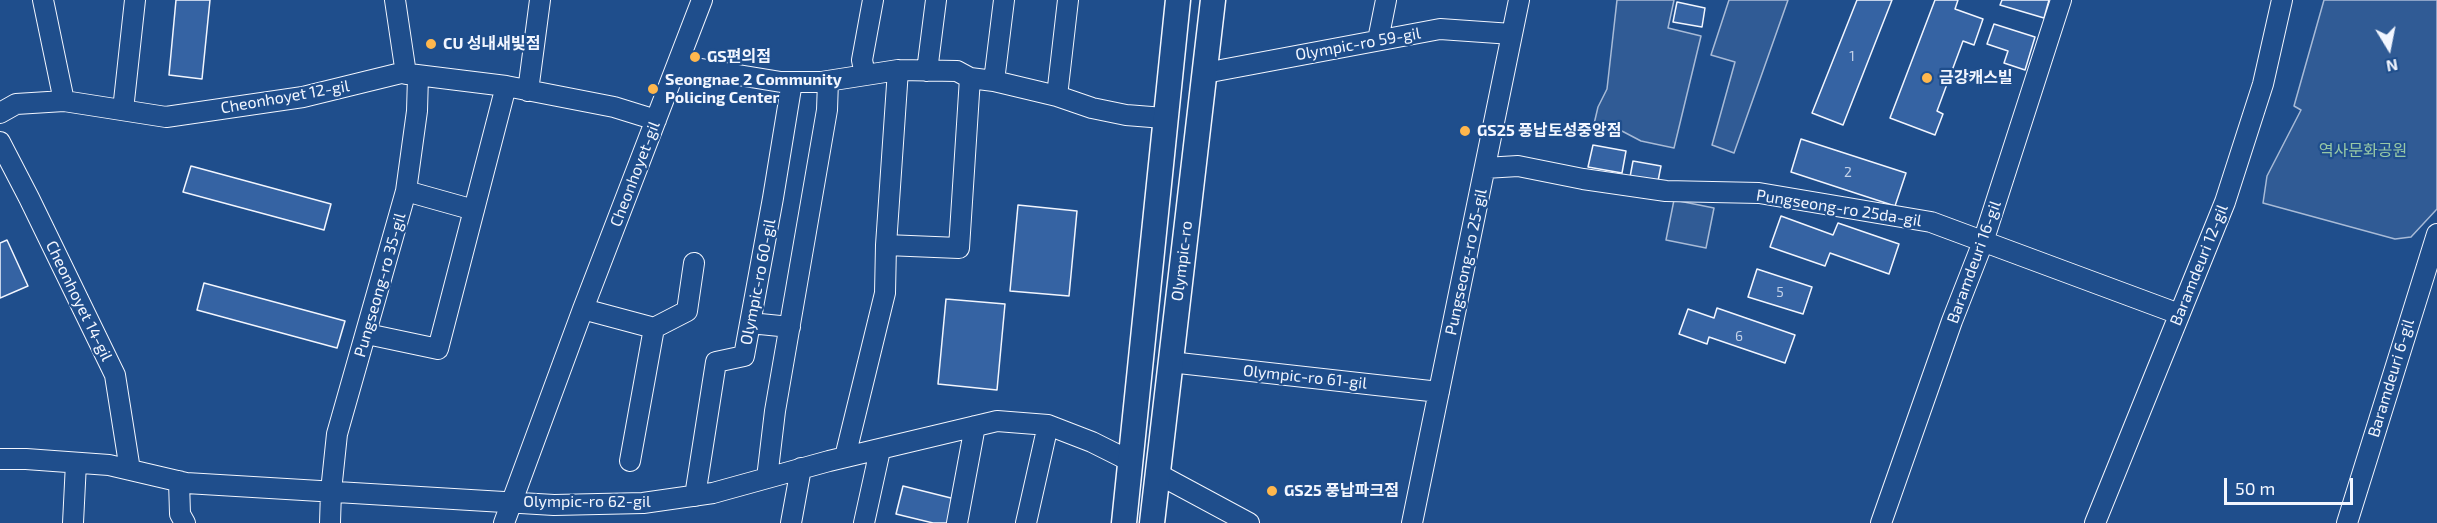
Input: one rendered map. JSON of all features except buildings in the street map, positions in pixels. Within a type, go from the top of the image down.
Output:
[{"type":"main road","name":"Olympic-ro","points":[[1124,523],[1164,118],[1178,0]]},
{"type":"main road","name":"Olympic-ro","points":[[1152,523],[1213,0]]},
{"type":"street","points":[[43,0],[64,101]]},
{"type":"street","points":[[123,110],[135,0]]},
{"type":"street","name":"Pungseong-ro 35-gil","points":[[330,523],[337,434],[406,191],[417,111],[412,75],[395,0]]},
{"type":"street","points":[[528,91],[540,0]]},
{"type":"street","points":[[865,75],[862,60],[873,0]]},
{"type":"street","points":[[927,71],[936,0]]},
{"type":"street","points":[[994,81],[1004,0]]},
{"type":"street","points":[[1057,96],[1068,0]]},
{"type":"street","points":[[1378,40],[1386,0]]},
{"type":"street","name":"Pungseong-ro 25-gil","points":[[1412,523],[1519,0]]},
{"type":"street","name":"Baramdeuri 16-gil","points":[[1881,523],[1952,321],[1983,242],[2061,0]]},
{"type":"street","name":"Baramdeuri 12-gil","points":[[2095,523],[2225,202],[2263,84],[2282,0]]},
{"type":"street","name":"Cheonhoyet-gil","points":[[504,523],[677,65],[697,2]]},
{"type":"street","name":"Olympic-ro 59-gil","points":[[1204,73],[1440,29],[1512,34]]},
{"type":"street","points":[[677,65],[781,82],[828,81],[898,70],[957,71],[969,78],[994,81],[1057,96],[1126,116],[1164,118]]},
{"type":"street","points":[[846,457],[885,293],[898,70]]},
{"type":"street","name":"Cheonhoyet 12-gil","points":[[0,112],[16,104],[64,101],[166,117],[303,97],[400,73],[506,86],[614,107],[656,120]]},
{"type":"street","points":[[886,245],[959,248],[969,78]]},
{"type":"street","points":[[767,478],[775,411],[827,110],[828,81]]},
{"type":"street","name":"Olympic-ro 60-gil","points":[[695,496],[716,362],[744,356],[792,82]]},
{"type":"street","points":[[367,334],[438,350],[506,86]]},
{"type":"street","name":"Cheonhoyet 14-gil","points":[[0,142],[30,198],[115,375],[130,470]]},
{"type":"street","name":"Pungseong-ro 25da-gil","points":[[1485,168],[1518,166],[1583,179],[1666,191],[1760,193],[1931,222],[2180,314]]},
{"type":"street","points":[[406,191],[474,210]]},
{"type":"street","name":"Baramdeuri 6-gil","points":[[2347,523],[2437,234]]},
{"type":"street","points":[[583,309],[654,328],[687,311],[694,263]]},
{"type":"street","points":[[750,323],[790,327]]},
{"type":"street","points":[[630,461],[654,328]]},
{"type":"street","name":"Olympic-ro 61-gil","points":[[1170,362],[1439,392]]},
{"type":"street","name":"Olympic-ro 62-gil","points":[[512,502],[554,505],[643,503],[714,493],[801,468],[997,421],[1048,425],[1092,442],[1130,461]]},
{"type":"street","points":[[1026,523],[1048,425]]},
{"type":"street","points":[[957,523],[975,426]]},
{"type":"street","points":[[864,523],[880,450]]},
{"type":"street","points":[[0,459],[109,465],[179,481],[512,502]]},
{"type":"street","points":[[73,523],[76,463]]},
{"type":"street","points":[[791,523],[801,468]]},
{"type":"street","points":[[1158,474],[1249,523]]},
{"type":"street","points":[[179,481],[180,514],[184,523]]},
{"type":"shaded area","points":[[1617,0],[1674,0],[1668,28],[1701,36],[1674,148],[1641,141],[1620,130],[1594,124],[1598,107],[1607,89]]},
{"type":"shaded area","points":[[1729,0],[1788,0],[1734,153],[1712,145],[1735,62],[1711,55]]},
{"type":"shaded area","name":"역사문화공원","points":[[2324,0],[2437,0],[2437,209],[2411,237],[2395,239],[2263,203],[2267,176],[2301,110],[2294,106]]},
{"type":"shaded area","points":[[1674,200],[1714,208],[1706,248],[1666,240]]},
{"type":"place","name":"CU 성내새빛점","points":[[431,44]]},
{"type":"place","name":"GS편의점","points":[[695,57]]},
{"type":"place","name":"금강캐스빌","points":[[1927,78]]},
{"type":"place","name":"Seongnae 2 Community Policing Center","points":[[653,89]]},
{"type":"place","name":"GS25 풍납토성중앙점","points":[[1465,131]]},
{"type":"place","name":"GS25 풍납파크점","points":[[1272,491]]}]
